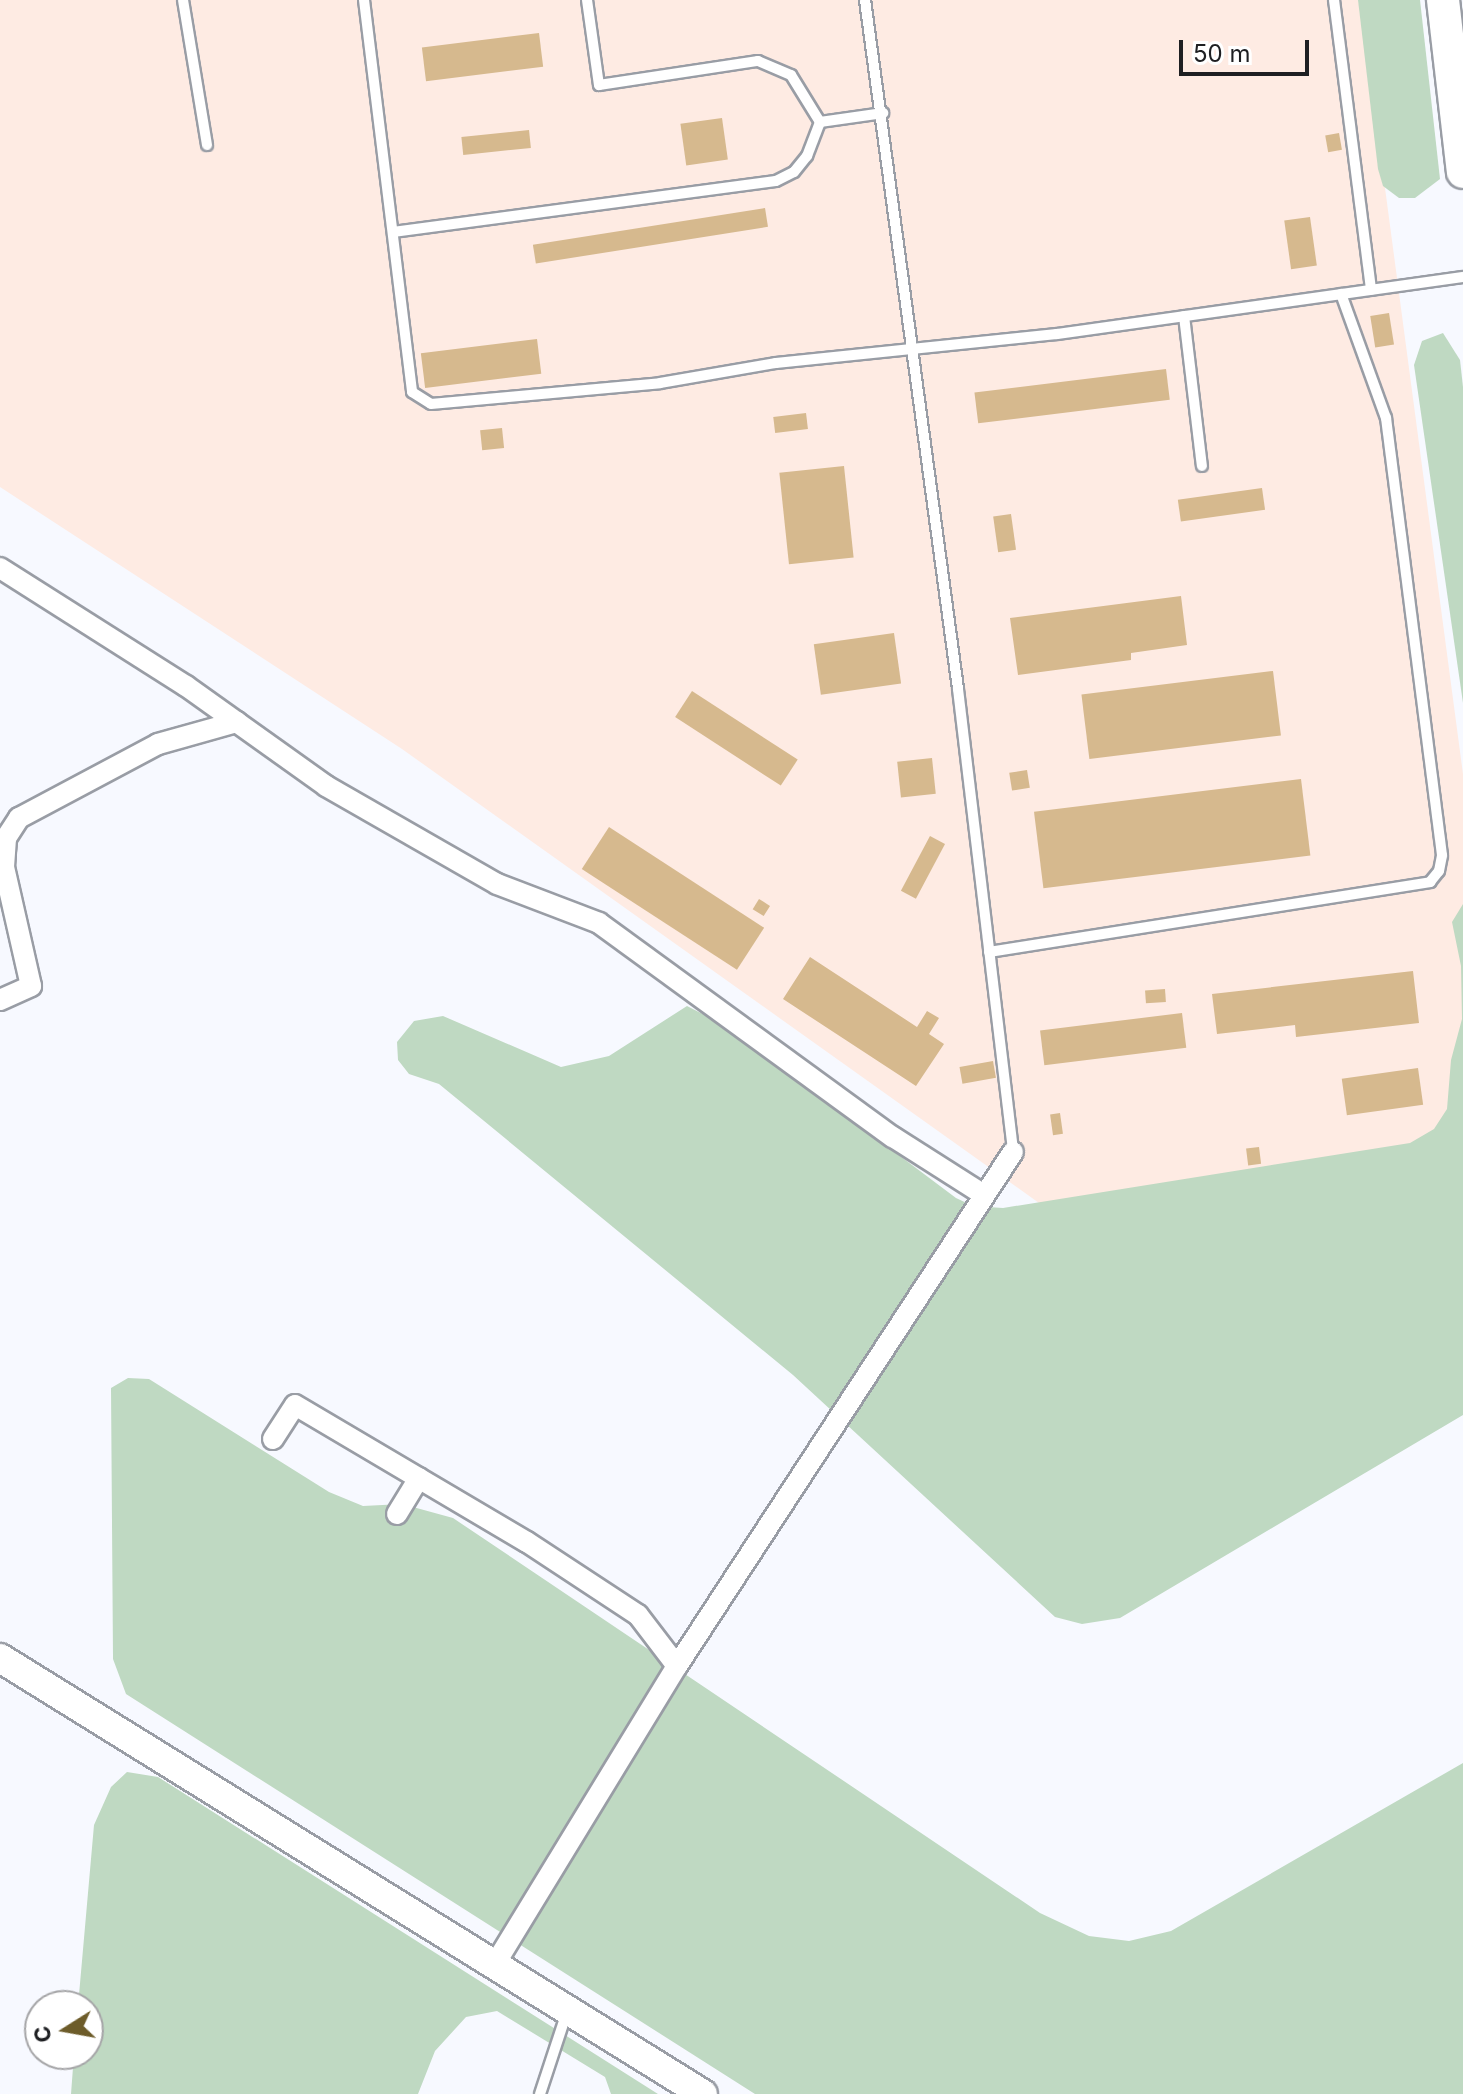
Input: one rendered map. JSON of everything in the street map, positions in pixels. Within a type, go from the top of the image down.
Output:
[{"type":"main road","points":[[1443,0],[1463,172]]},
{"type":"main road","points":[[0,1658],[703,2094]]},
{"type":"street","points":[[0,568],[237,722],[326,786],[497,884],[599,923],[893,1137],[984,1195]]},
{"type":"street","points":[[0,1000],[31,986],[4,867],[6,838],[19,818],[158,744],[237,722]]},
{"type":"street","points":[[495,1964],[677,1666],[1013,1152]]},
{"type":"street","points":[[273,1439],[295,1405],[419,1478],[638,1615],[677,1666]]},
{"type":"street","points":[[397,1514],[419,1478]]},
{"type":"lane","points":[[183,0],[207,145]]},
{"type":"lane","points":[[364,0],[412,392],[431,404],[660,383],[776,363],[1184,316],[1463,277]]},
{"type":"lane","points":[[587,0],[599,85],[758,61],[777,65],[791,75],[820,122]]},
{"type":"lane","points":[[865,0],[883,113],[909,349],[958,689],[1013,1152]]},
{"type":"lane","points":[[1334,0],[1371,290]]},
{"type":"lane","points":[[820,122],[883,113]]},
{"type":"lane","points":[[393,232],[776,181],[794,172],[807,156],[820,122]]},
{"type":"lane","points":[[989,952],[1430,882],[1439,871],[1442,855],[1386,418],[1341,294]]},
{"type":"lane","points":[[1184,316],[1202,466]]},
{"type":"lane","points":[[540,2094],[567,2010]]},
{"type":"shaded area","points":[[0,0],[1360,0],[1463,774],[1463,1169],[1039,1203],[402,749],[0,487]]},
{"type":"green space","points":[[1358,0],[1420,0],[1440,179],[1415,198],[1399,198],[1383,186],[1378,169]]},
{"type":"green space","points":[[1443,333],[1460,360],[1463,387],[1463,703],[1414,365],[1422,341]]},
{"type":"green space","points":[[1463,904],[1463,1415],[1120,1618],[1082,1624],[1055,1617],[793,1375],[439,1084],[409,1074],[398,1060],[397,1042],[414,1021],[443,1016],[561,1067],[609,1056],[687,1006],[728,1027],[956,1198],[973,1206],[1003,1208],[1410,1143],[1434,1129],[1447,1109],[1451,1060],[1462,1019],[1461,966],[1452,922]]},
{"type":"green space","points":[[128,1378],[149,1379],[329,1492],[363,1506],[402,1504],[453,1518],[1040,1913],[1089,1936],[1129,1941],[1171,1931],[1463,1763],[1463,2094],[755,2094],[126,1694],[113,1659],[111,1388]]},
{"type":"green space","points":[[127,1772],[158,1777],[658,2094],[611,2094],[605,2077],[497,2011],[466,2017],[435,2051],[418,2094],[71,2094],[73,2070],[104,2070],[104,1990],[79,1990],[94,1825],[111,1787]]},
{"type":"building","points":[[539,33],[543,67],[426,81],[422,47]]},
{"type":"building","points":[[722,118],[728,160],[686,165],[680,124]]},
{"type":"building","points":[[529,130],[531,148],[463,155],[461,137]]},
{"type":"building","points":[[1339,133],[1342,150],[1328,152],[1325,135]]},
{"type":"building","points":[[765,208],[768,227],[536,264],[533,245]]},
{"type":"building","points":[[1310,217],[1317,266],[1291,269],[1284,221]]},
{"type":"building","points":[[1389,313],[1394,345],[1375,348],[1370,316]]},
{"type":"building","points":[[537,339],[541,374],[425,388],[421,353]]},
{"type":"building","points":[[1166,369],[1170,400],[978,423],[974,393]]},
{"type":"building","points":[[806,413],[808,429],[775,433],[773,417]]},
{"type":"building","points":[[502,428],[504,448],[482,450],[480,430]]},
{"type":"building","points":[[844,466],[854,557],[789,564],[779,473]]},
{"type":"building","points":[[1262,488],[1265,510],[1181,522],[1178,500]]},
{"type":"building","points":[[1011,514],[1016,550],[998,552],[993,517]]},
{"type":"building","points":[[1181,596],[1187,645],[1131,653],[1131,660],[1018,675],[1010,618]]},
{"type":"building","points":[[894,633],[901,684],[821,695],[814,644]]},
{"type":"building","points":[[1273,671],[1281,736],[1089,759],[1081,695]]},
{"type":"building","points":[[692,691],[798,760],[781,786],[675,717]]},
{"type":"building","points":[[932,758],[936,794],[901,797],[897,762]]},
{"type":"building","points":[[1027,770],[1030,788],[1012,791],[1009,773]]},
{"type":"building","points":[[1301,779],[1310,855],[1043,888],[1034,812]]},
{"type":"building","points":[[609,827],[764,928],[737,970],[582,869]]},
{"type":"building","points":[[930,836],[945,844],[916,899],[901,891]]},
{"type":"building","points":[[759,899],[770,906],[764,916],[753,909]]},
{"type":"building","points":[[810,957],[917,1027],[927,1011],[939,1018],[929,1034],[944,1044],[916,1086],[783,999]]},
{"type":"building","points":[[1413,971],[1419,1023],[1296,1037],[1295,1025],[1217,1034],[1212,994]]},
{"type":"building","points":[[1165,989],[1166,1002],[1146,1003],[1145,990]]},
{"type":"building","points":[[1182,1013],[1186,1048],[1044,1065],[1040,1030]]},
{"type":"building","points":[[993,1061],[996,1078],[962,1084],[960,1067]]},
{"type":"building","points":[[1418,1068],[1423,1105],[1347,1115],[1342,1079]]},
{"type":"building","points":[[1060,1113],[1063,1134],[1053,1135],[1050,1114]]},
{"type":"building","points":[[1259,1147],[1261,1164],[1248,1165],[1246,1149]]}]
